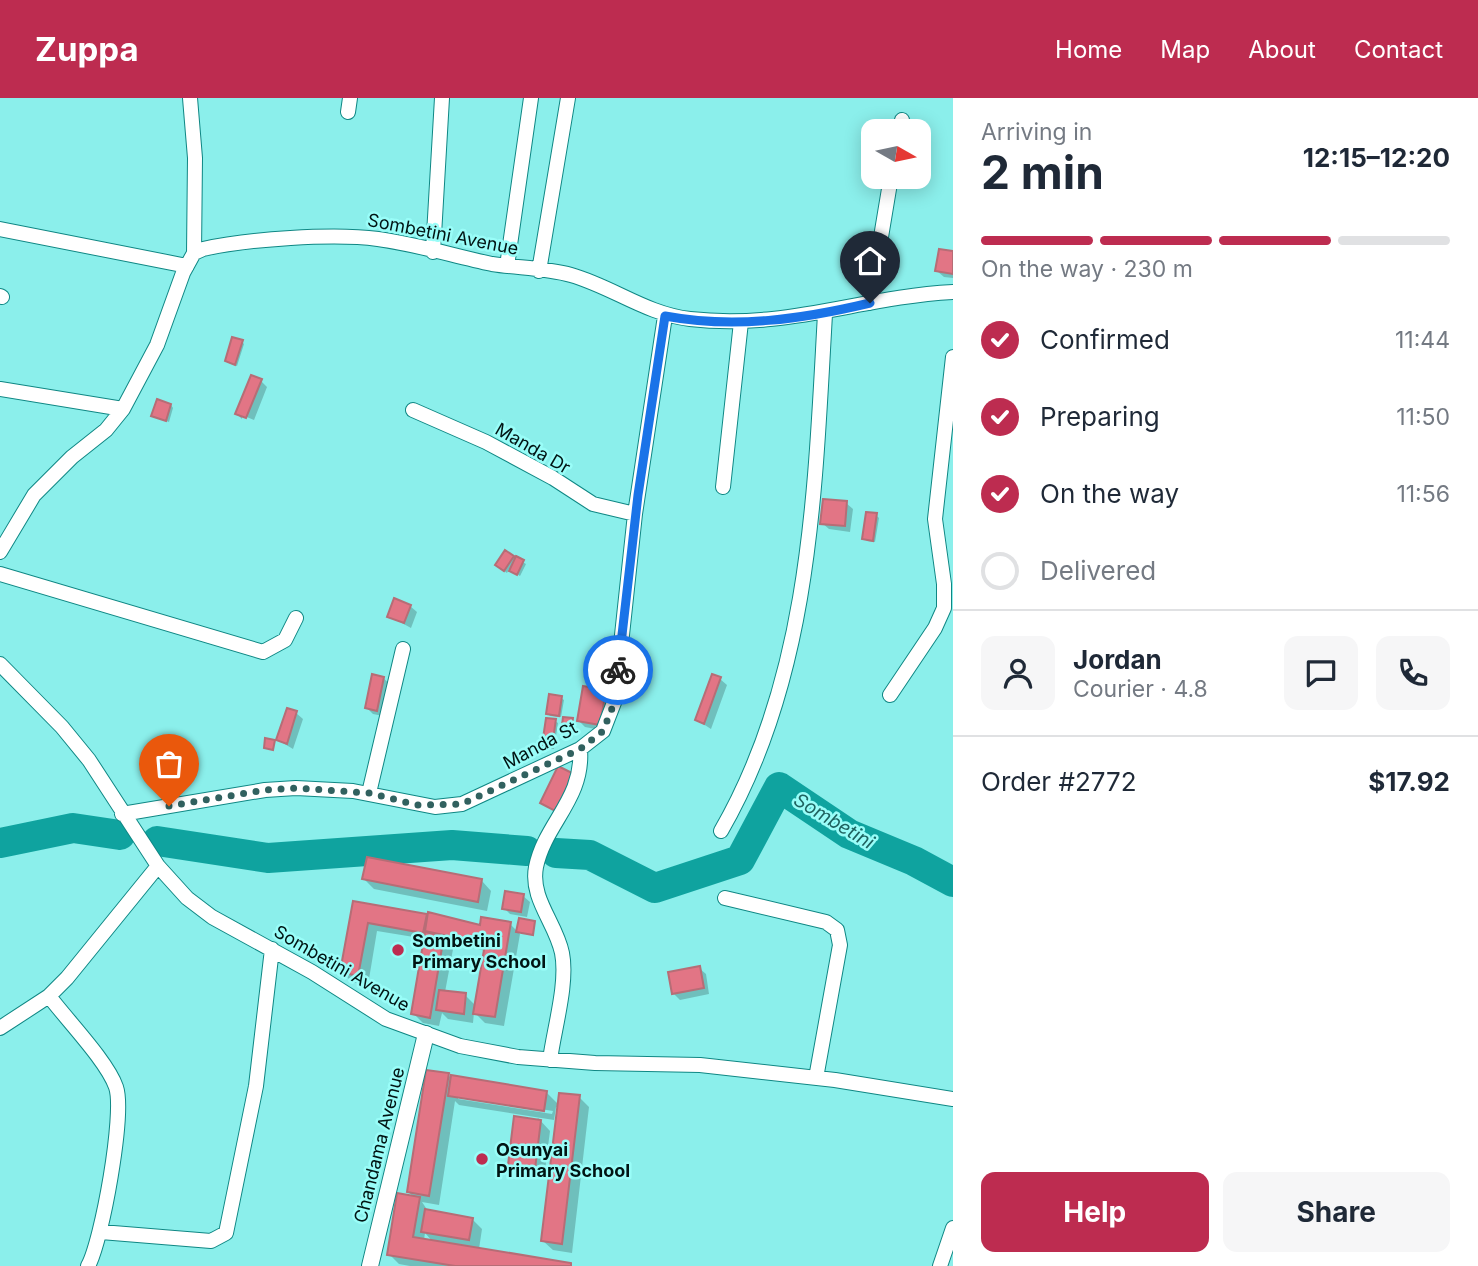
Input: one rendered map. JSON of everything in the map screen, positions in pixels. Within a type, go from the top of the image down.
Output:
[{"type":"street","points":[[0,552],[34,495],[72,457],[106,430],[124,409],[157,345],[190,259],[196,194],[190,98]]},
{"type":"street","points":[[433,252],[442,98]]},
{"type":"street","points":[[507,266],[531,98]]},
{"type":"street","points":[[539,271],[568,98]]},
{"type":"street","points":[[870,303],[889,189]]},
{"type":"street","points":[[0,229],[190,259]]},
{"type":"street","name":"Sombetini Avenue","points":[[190,259],[212,247],[333,237],[382,240],[583,279],[665,316],[741,322],[825,314],[910,294],[953,292]]},
{"type":"street","points":[[721,831],[748,779],[784,673],[799,614],[817,442],[825,314]]},
{"type":"street","name":"Manda St","points":[[122,814],[265,790],[296,788],[369,793],[417,805],[462,804],[580,749],[603,731],[615,701],[635,514],[665,316]]},
{"type":"street","points":[[723,487],[741,322]]},
{"type":"street","points":[[890,695],[935,628],[944,608],[944,584],[935,519],[953,357]]},
{"type":"street","points":[[0,389],[124,409]]},
{"type":"street","name":"Manda Dr","points":[[413,410],[486,442],[553,478],[593,504],[635,514]]},
{"type":"street","points":[[0,574],[263,652],[276,648],[285,640],[296,618]]},
{"type":"street","points":[[369,793],[403,649]]},
{"type":"street","name":"Sombetini Avenue","points":[[0,664],[76,744],[158,866],[187,898],[212,917],[272,949],[386,1019],[460,1046],[550,1060],[700,1065],[816,1078],[953,1099]]},
{"type":"street","points":[[550,1060],[564,964],[556,936],[536,893],[534,881],[539,857],[580,776],[580,749]]},
{"type":"street","points":[[0,1028],[49,996],[158,866]]},
{"type":"street","points":[[725,898],[826,922],[837,930],[840,945],[816,1078]]},
{"type":"street","points":[[101,1232],[211,1241],[226,1233],[256,1086],[272,949]]},
{"type":"street","points":[[49,996],[116,1087],[117,1119],[101,1232],[88,1266]]},
{"type":"street","name":"Chandama Avenue","points":[[370,1266],[426,1034]]},
{"type":"street","points":[[940,1266],[953,1228]]},
{"type":"building","points":[[939,249],[953,251],[953,274],[935,271]]},
{"type":"building","points":[[232,337],[243,340],[235,365],[225,361]]},
{"type":"building","points":[[251,375],[262,379],[246,418],[235,414]]},
{"type":"building","points":[[157,399],[171,404],[166,421],[151,416]]},
{"type":"building","points":[[823,499],[847,501],[845,526],[820,524]]},
{"type":"building","points":[[866,512],[877,513],[873,541],[862,539]]},
{"type":"building","points":[[505,550],[514,556],[504,571],[495,565]]},
{"type":"building","points":[[516,556],[524,560],[517,575],[509,571]]},
{"type":"building","points":[[394,598],[411,605],[404,623],[387,617]]},
{"type":"building","points":[[372,674],[384,677],[377,711],[365,708]]},
{"type":"building","points":[[712,674],[721,677],[704,724],[695,720]]},
{"type":"building","points":[[583,686],[606,690],[600,725],[577,721]]},
{"type":"building","points":[[549,694],[562,696],[559,716],[546,714]]},
{"type":"building","points":[[287,708],[297,711],[287,744],[276,740]]},
{"type":"building","points":[[563,717],[573,718],[571,734],[561,733]]},
{"type":"building","points":[[546,718],[556,719],[552,747],[542,745]]},
{"type":"building","points":[[265,738],[275,740],[273,750],[264,748]]},
{"type":"building","points":[[558,766],[578,776],[559,813],[540,803]]},
{"type":"building","points":[[367,857],[482,879],[478,902],[362,879]]},
{"type":"building","points":[[505,891],[524,894],[521,912],[502,909]]},
{"type":"building","points":[[353,901],[427,914],[423,933],[368,923],[358,976],[340,972]]},
{"type":"building","points":[[428,912],[480,925],[481,917],[511,922],[495,1017],[473,1014],[485,944],[425,931]]},
{"type":"building","points":[[519,918],[535,921],[533,935],[516,932]]},
{"type":"building","points":[[425,932],[444,936],[430,1018],[411,1014]]},
{"type":"building","points":[[700,966],[704,988],[672,994],[668,972]]},
{"type":"building","points":[[439,990],[466,993],[464,1014],[436,1010]]},
{"type":"building","points":[[426,1070],[449,1073],[429,1196],[407,1192]]},
{"type":"building","points":[[451,1075],[547,1091],[544,1111],[448,1096]]},
{"type":"building","points":[[559,1093],[580,1095],[562,1244],[541,1241]]},
{"type":"building","points":[[514,1116],[541,1120],[535,1169],[508,1165]]},
{"type":"building","points":[[397,1193],[420,1197],[413,1237],[571,1263],[571,1266],[455,1266],[387,1255]]},
{"type":"building","points":[[425,1209],[473,1218],[469,1240],[421,1232]]},
{"type":"waterway","name":"Sombetini","points":[[556,853],[590,855],[655,888],[740,860],[779,787],[849,834],[914,861],[953,882]]},
{"type":"waterway","name":"Sombetini","points":[[0,843],[73,828],[120,835]]},
{"type":"waterway","name":"Sombetini","points":[[157,841],[268,858],[452,845],[527,851]]},
{"type":"way so far","points":[[169,806],[265,790],[296,788],[369,793],[435,807],[462,804],[482,797],[580,749],[603,731],[615,701],[618,670]]},
{"type":"place","name":"Sombetini Primary School","points":[[398,950]]},
{"type":"place","name":"Osunyai Primary School","points":[[482,1159]]},
{"type":"route","points":[[618,670],[643,457],[665,316],[693,320],[778,321],[825,314],[870,303]]}]
